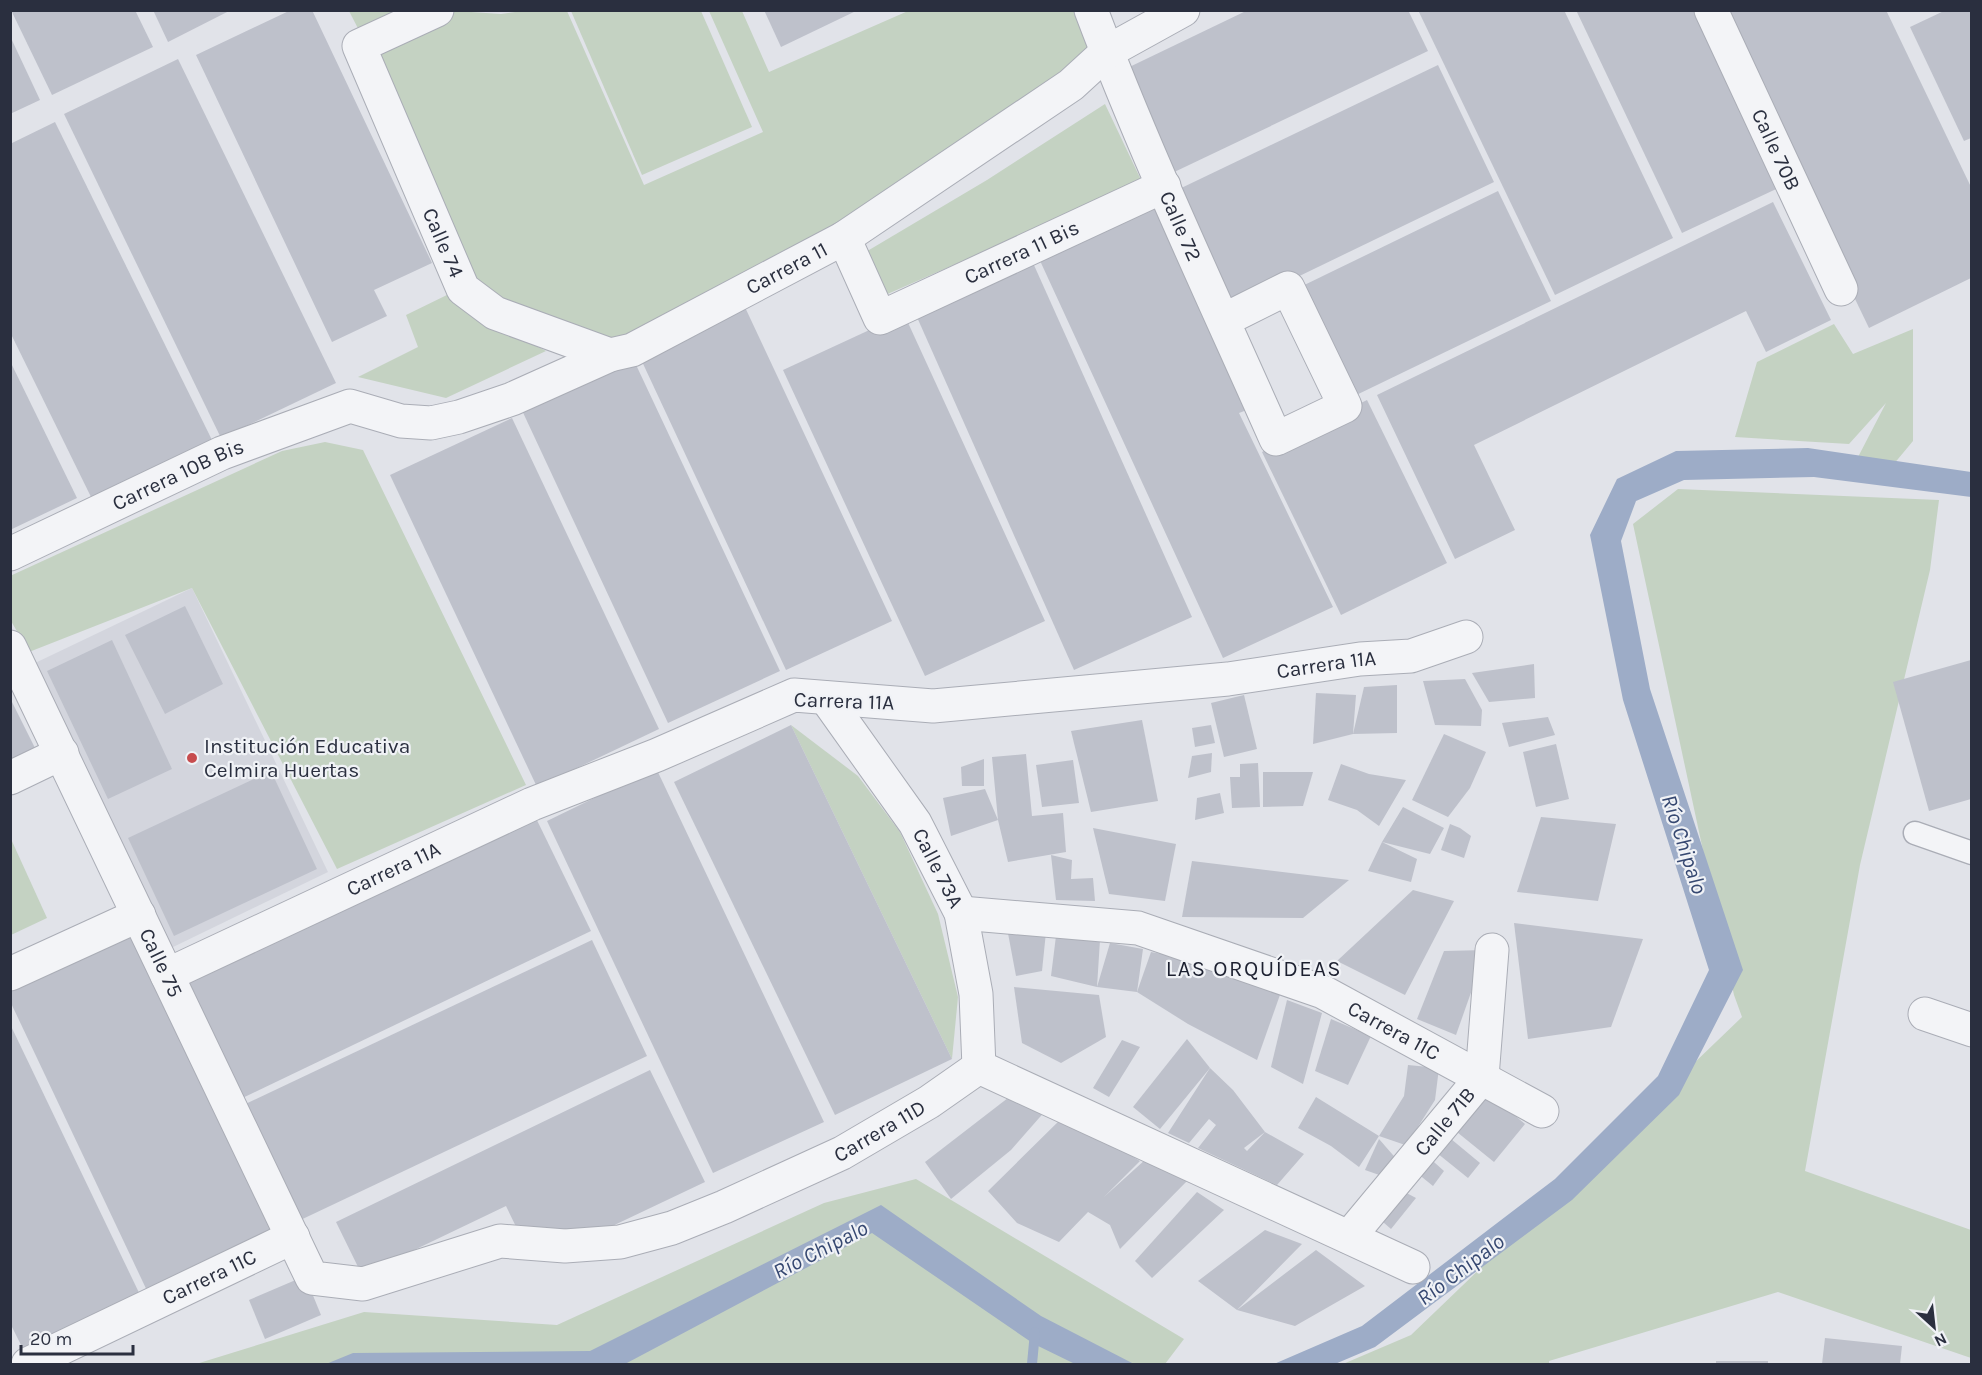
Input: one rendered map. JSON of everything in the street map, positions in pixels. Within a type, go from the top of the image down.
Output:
[{"type":"street","name":"Calle 74","points":[[437,10],[359,46],[463,289],[495,313],[610,355]]},
{"type":"street","name":"Calle 72","points":[[1091,10],[1164,186],[1276,439],[1345,406],[1288,288],[1224,320]]},
{"type":"street","name":"Carrera 11","points":[[350,406],[400,421],[431,423],[459,417],[512,399],[610,355],[632,350],[844,238],[1071,85],[1107,52],[1183,10]]},
{"type":"street","name":"Calle 70B","points":[[1711,10],[1841,289]]},
{"type":"street","name":"Carrera 11 Bis","points":[[844,238],[880,318],[1164,186]]},
{"type":"street","name":"Carrera 10B Bis","points":[[10,554],[222,453],[350,406]]},
{"type":"street","name":"Carrera 11A","points":[[168,975],[532,804],[657,755],[794,695],[933,706],[1228,679],[1360,658],[1411,656],[1466,637]]},
{"type":"street","name":"Calle 75","points":[[10,647],[312,1278]]},
{"type":"street","name":"Calle 73A","points":[[826,698],[915,823],[961,913],[975,994],[979,1067]]},
{"type":"street","points":[[10,778],[62,753]]},
{"type":"street","name":"Carrera 11C","points":[[961,913],[1138,928],[1323,992],[1542,1111]]},
{"type":"street","points":[[10,974],[139,915]]},
{"type":"street","name":"Calle 71B","points":[[1349,1237],[1482,1077],[1492,950]]},
{"type":"street","points":[[1925,1014],[1971,1030]]},
{"type":"street","points":[[979,1067],[1413,1267]]},
{"type":"street","name":"Carrera 11D","points":[[312,1278],[363,1284],[500,1241],[566,1246],[620,1242],[672,1228],[842,1153],[929,1102],[979,1067]]},
{"type":"street","name":"Carrera 11C","points":[[28,1365],[293,1237]]},
{"type":"lane","points":[[1915,833],[1971,853]]},
{"type":"shaded area","points":[[192,588],[328,872],[169,949],[33,664]]},
{"type":"green space","points":[[349,11],[426,11],[363,38]]},
{"type":"green space","points":[[456,11],[501,14],[522,11],[567,11],[644,185],[763,132],[709,11],[742,11],[769,72],[908,11],[1082,11],[1097,44],[1082,67],[839,225],[610,349],[470,287],[367,49]]},
{"type":"green space","points":[[571,11],[701,11],[752,127],[642,175]]},
{"type":"green space","points":[[1105,104],[1142,182],[883,296],[864,253],[987,180]]},
{"type":"green space","points":[[451,293],[485,319],[546,351],[446,398],[358,377],[418,347],[406,315]]},
{"type":"green space","points":[[1834,324],[1853,354],[1913,329],[1913,441],[1893,465],[1857,459],[1886,403],[1849,444],[1735,437],[1757,362]]},
{"type":"green space","points":[[325,442],[363,450],[526,785],[337,869],[192,588],[29,652],[11,621],[10,576],[282,451]]},
{"type":"green space","points":[[1678,489],[1939,500],[1930,570],[1860,865],[1805,1171],[1971,1230],[1971,1358],[1778,1292],[1549,1361],[1549,1364],[1343,1364],[1411,1335],[1742,1017],[1734,995],[1633,524]]},
{"type":"green space","points":[[791,725],[858,776],[900,832],[938,914],[958,997],[952,1059]]},
{"type":"green space","points":[[11,839],[47,918],[10,935]]},
{"type":"green space","points":[[916,1179],[1184,1339],[1165,1364],[196,1364],[364,1312],[557,1325],[824,1203]]},
{"type":"water","name":"Río Chipalo","points":[[1808,448],[1971,472],[1971,497],[1814,477],[1684,480],[1636,501],[1621,541],[1650,689],[1743,970],[1679,1095],[1572,1200],[1375,1347],[1335,1364],[1274,1364],[1362,1326],[1555,1179],[1658,1076],[1709,970],[1623,700],[1590,535],[1617,479],[1676,451]]},
{"type":"water","name":"Río Chipalo","points":[[881,1205],[1041,1316],[1134,1364],[1075,1364],[1034,1344],[872,1233],[625,1364],[326,1364],[353,1353],[590,1351]]},
{"type":"building","points":[[11,10],[135,10],[153,47],[52,95]]},
{"type":"building","points":[[153,10],[231,10],[168,42]]},
{"type":"building","points":[[291,10],[312,10],[432,263],[374,290],[387,316],[332,342],[196,55]]},
{"type":"building","points":[[764,10],[858,10],[781,47]]},
{"type":"building","points":[[1248,10],[1408,10],[1428,51],[1168,175],[1119,72]]},
{"type":"building","points":[[1418,10],[1564,10],[1673,238],[1555,295]]},
{"type":"building","points":[[1576,10],[1705,10],[1787,184],[1682,233]]},
{"type":"building","points":[[1716,10],[1886,10],[1971,187],[1971,278],[1869,328]]},
{"type":"building","points":[[1946,10],[1971,10],[1971,138],[1964,141],[1910,27]]},
{"type":"building","points":[[10,36],[40,100],[10,114]]},
{"type":"building","points":[[178,59],[336,383],[221,438],[64,114]]},
{"type":"building","points":[[1438,65],[1494,182],[1231,309],[1175,191]]},
{"type":"building","points":[[55,122],[212,440],[92,499],[10,332],[10,144]]},
{"type":"building","points":[[1498,191],[1551,301],[1348,399],[1294,290]]},
{"type":"building","points":[[1156,197],[1252,408],[1239,413],[1333,607],[1223,658],[1036,252]]},
{"type":"building","points":[[1773,202],[1831,320],[1766,352],[1746,311],[1474,445],[1515,530],[1455,559],[1377,395]]},
{"type":"building","points":[[1029,254],[1192,617],[1074,670],[912,306]]},
{"type":"building","points":[[743,303],[892,621],[786,670],[638,353]]},
{"type":"building","points":[[904,314],[1045,621],[925,676],[783,370]]},
{"type":"building","points":[[630,352],[780,671],[668,723],[519,404]]},
{"type":"building","points":[[10,361],[77,498],[10,530]]},
{"type":"building","points":[[1367,400],[1447,563],[1341,615],[1262,452]]},
{"type":"building","points":[[512,418],[659,729],[537,787],[390,475]]},
{"type":"building","points":[[185,606],[223,684],[165,714],[125,635]]},
{"type":"building","points":[[112,640],[172,769],[108,799],[47,671]]},
{"type":"building","points":[[1971,660],[1971,799],[1929,811],[1893,682]]},
{"type":"building","points":[[1534,664],[1535,698],[1489,702],[1472,673]]},
{"type":"building","points":[[1465,679],[1482,710],[1481,726],[1435,725],[1423,681]]},
{"type":"building","points":[[1397,685],[1397,733],[1353,734],[1364,687]]},
{"type":"building","points":[[1316,693],[1356,695],[1353,734],[1313,744]]},
{"type":"building","points":[[1244,695],[1257,749],[1224,757],[1211,703]]},
{"type":"building","points":[[10,698],[37,752],[10,765]]},
{"type":"building","points":[[1548,717],[1555,735],[1509,747],[1502,723]]},
{"type":"building","points":[[1142,720],[1158,801],[1091,812],[1071,731]]},
{"type":"building","points":[[791,725],[952,1059],[835,1115],[674,782]]},
{"type":"building","points":[[1211,725],[1215,743],[1195,747],[1192,728]]},
{"type":"building","points":[[1444,734],[1486,752],[1470,788],[1448,817],[1412,800]]},
{"type":"building","points":[[1556,744],[1569,799],[1536,807],[1523,752]]},
{"type":"building","points":[[1212,753],[1211,772],[1188,778],[1192,756]]},
{"type":"building","points":[[1026,754],[1032,816],[1063,813],[1066,852],[1008,862],[998,820],[992,757]]},
{"type":"building","points":[[984,759],[984,786],[962,786],[961,767]]},
{"type":"building","points":[[1073,760],[1079,803],[1042,807],[1036,765]]},
{"type":"building","points":[[1258,763],[1260,807],[1232,808],[1230,777],[1240,777],[1240,764]]},
{"type":"building","points":[[1341,764],[1369,774],[1406,780],[1379,826],[1357,810],[1328,800]]},
{"type":"building","points":[[656,768],[824,1122],[713,1173],[547,821]]},
{"type":"building","points":[[271,771],[317,869],[174,936],[128,838]]},
{"type":"building","points":[[1263,772],[1313,772],[1303,806],[1263,807]]},
{"type":"building","points":[[985,789],[998,820],[951,836],[943,798]]},
{"type":"building","points":[[1220,793],[1224,813],[1195,820],[1197,798]]},
{"type":"building","points":[[1403,807],[1444,828],[1430,854],[1382,842]]},
{"type":"building","points":[[532,810],[591,931],[232,1103],[174,982]]},
{"type":"building","points":[[1541,817],[1616,824],[1598,901],[1517,892]]},
{"type":"building","points":[[1450,824],[1471,836],[1464,858],[1441,850]]},
{"type":"building","points":[[1093,828],[1176,844],[1165,901],[1109,894]]},
{"type":"building","points":[[1382,842],[1417,859],[1411,882],[1368,871]]},
{"type":"building","points":[[1051,855],[1072,860],[1071,879],[1093,878],[1095,901],[1056,900]]},
{"type":"building","points":[[1192,861],[1349,880],[1303,918],[1182,917]]},
{"type":"building","points":[[1413,890],[1454,901],[1405,995],[1337,961]]},
{"type":"building","points":[[1514,923],[1643,939],[1611,1027],[1528,1039]]},
{"type":"building","points":[[129,925],[276,1237],[150,1297],[10,1001],[10,980]]},
{"type":"building","points":[[1007,928],[1046,932],[1042,971],[1016,976]]},
{"type":"building","points":[[1057,928],[1100,940],[1097,987],[1051,976]]},
{"type":"building","points":[[592,940],[647,1056],[292,1224],[237,1108]]},
{"type":"building","points":[[1110,943],[1143,949],[1137,992],[1097,987]]},
{"type":"building","points":[[1486,950],[1456,1035],[1417,1019],[1444,951]]},
{"type":"building","points":[[1151,952],[1210,963],[1281,992],[1257,1060],[1188,1024],[1137,992]]},
{"type":"building","points":[[1014,987],[1099,995],[1106,1037],[1061,1063],[1022,1043]]},
{"type":"building","points":[[1287,1000],[1322,1013],[1303,1084],[1271,1067]]},
{"type":"building","points":[[1331,1019],[1371,1036],[1348,1085],[1315,1071]]},
{"type":"building","points":[[10,1024],[143,1301],[27,1357],[10,1323]]},
{"type":"building","points":[[1187,1039],[1210,1068],[1160,1129],[1133,1107]]},
{"type":"building","points":[[1122,1040],[1140,1047],[1109,1097],[1093,1088]]},
{"type":"building","points":[[1408,1065],[1439,1068],[1435,1100],[1414,1133],[1411,1147],[1379,1136],[1404,1096]]},
{"type":"building","points":[[1210,1068],[1233,1090],[1265,1132],[1304,1154],[1277,1185],[1198,1148],[1216,1125],[1209,1119],[1189,1143],[1168,1133]],"holes":[[[1265,1132],[1247,1151],[1244,1148]]]},
{"type":"building","points":[[650,1070],[705,1182],[585,1239],[522,1239],[506,1206],[362,1275],[336,1222]]},
{"type":"building","points":[[1483,1089],[1525,1124],[1494,1162],[1452,1128]]},
{"type":"building","points":[[1017,1091],[1047,1109],[1011,1150],[951,1199],[925,1162]]},
{"type":"building","points":[[1316,1097],[1379,1136],[1359,1167],[1331,1146],[1298,1128]]},
{"type":"building","points":[[1064,1116],[1140,1161],[1104,1197],[1146,1159],[1188,1180],[1120,1249],[1110,1225],[1088,1212],[1059,1242],[1017,1223],[988,1191]]},
{"type":"building","points":[[1445,1134],[1480,1163],[1468,1178],[1432,1149]]},
{"type":"building","points":[[1379,1139],[1399,1162],[1385,1177],[1365,1170]]},
{"type":"building","points":[[1425,1154],[1444,1171],[1433,1186],[1412,1169]]},
{"type":"building","points":[[1397,1188],[1416,1198],[1391,1229],[1375,1215]]},
{"type":"building","points":[[1197,1192],[1224,1210],[1152,1278],[1135,1261]]},
{"type":"building","points":[[1265,1230],[1302,1244],[1237,1310],[1198,1281]]},
{"type":"building","points":[[1316,1250],[1365,1286],[1295,1326],[1237,1310]]},
{"type":"building","points":[[305,1276],[321,1315],[265,1339],[249,1300]]},
{"type":"building","points":[[1825,1338],[1902,1346],[1900,1364],[1822,1364]]},
{"type":"building","points":[[1716,1361],[1768,1361],[1768,1364],[1716,1364]]},
{"type":"waterway","points":[[1032,1364],[1035,1332]]},
{"type":"place","name":"Institución Educativa Celmira Huertas","points":[[192,758]]},
{"type":"district","name":"LAS ORQUÍDEAS","points":[[1254,968]]}]
